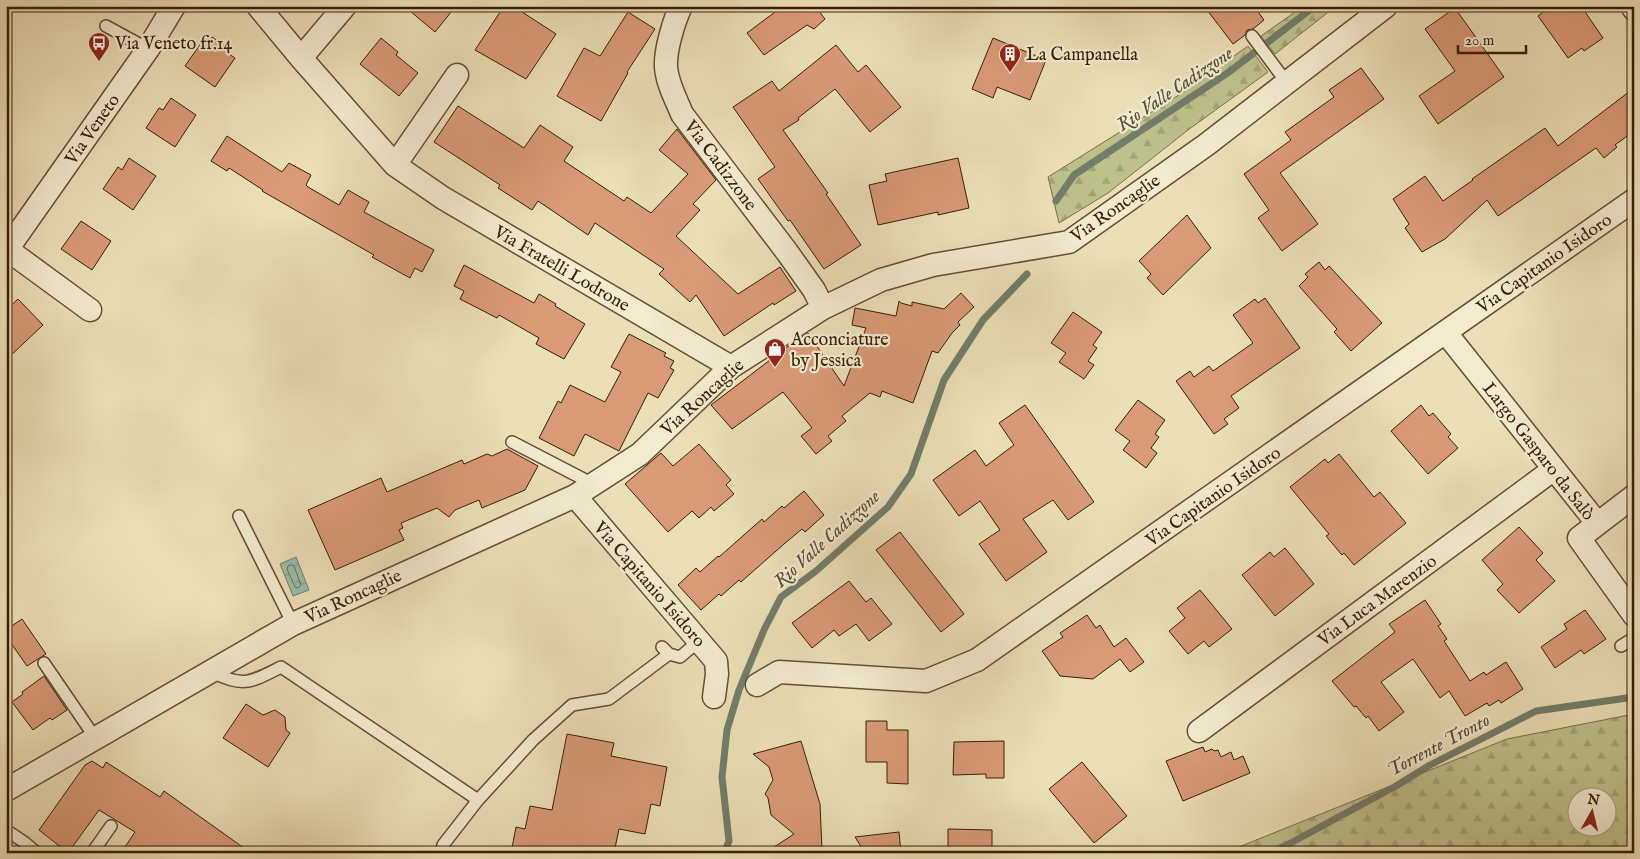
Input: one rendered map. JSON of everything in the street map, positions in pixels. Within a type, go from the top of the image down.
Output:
[{"type":"street","name":"Via Veneto","points":[[90,310],[7,251],[148,49],[174,6]]},
{"type":"street","name":"Via Fratelli Lodrone","points":[[258,6],[394,165],[443,198],[731,367]]},
{"type":"street","points":[[301,58],[345,6]]},
{"type":"street","name":"Via Roncaglie","points":[[6,790],[293,624],[584,490],[640,454],[731,367],[823,308],[881,280],[933,265],[1069,242],[1206,144],[1386,6]]},
{"type":"street","name":"Via Cadizzone","points":[[686,7],[673,24],[666,66],[672,91],[682,114],[694,122],[814,290],[823,308]]},
{"type":"street","points":[[394,165],[457,75]]},
{"type":"street","name":"Via Capitanio Isidoro","points":[[757,685],[779,672],[926,680],[977,660],[1634,200]]},
{"type":"street","name":"Largo Gasparo da Salò","points":[[1446,333],[1597,523],[1579,538],[1634,615]]},
{"type":"street","name":"Via Luca Marenzio","points":[[1199,731],[1554,469]]},
{"type":"street","name":"Via Capitanio Isidoro","points":[[584,490],[716,661],[721,675],[714,697]]},
{"type":"street","points":[[1597,523],[1634,496]]},
{"type":"lane","points":[[106,26],[148,49]]},
{"type":"lane","points":[[1254,38],[1286,83]]},
{"type":"lane","points":[[512,442],[584,490]]},
{"type":"lane","points":[[239,516],[293,624]]},
{"type":"lane","points":[[1621,646],[1634,638]]},
{"type":"lane","points":[[441,853],[443,846],[478,800],[533,740],[572,705],[609,699],[665,651],[680,657],[699,641]]},
{"type":"lane","points":[[44,663],[96,738]]},
{"type":"lane","points":[[212,672],[226,680],[240,683],[255,680],[281,667],[478,800]]},
{"type":"lane","points":[[92,853],[111,826]]},
{"type":"lane","points":[[6,830],[37,853]]},
{"type":"green space","points":[[1299,6],[1336,6],[1275,54],[1261,36],[1298,10]]},
{"type":"green space","points":[[1248,46],[1268,72],[1188,130],[1108,193],[1059,223],[1048,177],[1182,93]]},
{"type":"green space","points":[[1634,714],[1634,853],[1224,853],[1507,739]]},
{"type":"water","points":[[296,557],[309,590],[293,596],[280,564]]},
{"type":"building","points":[[404,6],[456,6],[435,32]]},
{"type":"building","points":[[504,6],[513,6],[556,34],[526,79],[475,50]]},
{"type":"building","points":[[783,6],[815,6],[825,19],[814,29],[807,25],[764,55],[747,33]]},
{"type":"building","points":[[1204,6],[1254,6],[1264,20],[1253,29],[1247,30],[1245,35],[1233,44]]},
{"type":"building","points":[[1551,6],[1581,6],[1603,38],[1584,51],[1582,48],[1568,58],[1538,16]]},
{"type":"building","points":[[1455,8],[1504,77],[1438,124],[1419,96],[1455,71],[1425,29]]},
{"type":"building","points":[[628,12],[655,29],[627,72],[601,121],[557,96],[584,48],[600,56]]},
{"type":"building","points":[[212,37],[228,48],[226,52],[235,58],[215,87],[185,66],[202,42],[206,45]]},
{"type":"building","points":[[381,38],[398,52],[396,55],[418,73],[399,96],[360,64]]},
{"type":"building","name":"La Campanella","points":[[993,38],[1046,60],[1030,100],[997,87],[993,98],[972,89]]},
{"type":"building","points":[[836,45],[858,72],[866,65],[901,107],[870,132],[835,89],[798,118],[799,120],[783,130],[828,193],[826,194],[861,245],[824,269],[790,220],[788,221],[758,179],[775,167],[733,107],[772,81],[779,91]]},
{"type":"building","points":[[1361,68],[1384,99],[1280,173],[1318,224],[1282,251],[1258,218],[1269,210],[1244,174],[1291,140],[1285,132],[1334,97],[1329,90]]},
{"type":"building","points":[[1634,88],[1634,131],[1615,145],[1617,147],[1604,158],[1596,148],[1498,216],[1487,200],[1445,239],[1422,252],[1405,228],[1409,224],[1393,199],[1425,176],[1443,201],[1545,128],[1558,146]]},
{"type":"building","points":[[171,98],[196,115],[175,147],[146,128],[159,108],[163,110]]},
{"type":"building","points":[[458,106],[524,148],[540,125],[573,147],[564,161],[624,201],[627,197],[651,213],[688,174],[659,150],[677,129],[716,180],[693,204],[700,210],[676,236],[738,294],[780,267],[796,291],[774,305],[773,303],[724,336],[696,295],[690,302],[659,274],[664,269],[595,223],[588,235],[538,201],[532,210],[498,188],[500,185],[434,142]]},
{"type":"building","points":[[227,136],[282,172],[289,163],[311,175],[306,185],[339,205],[348,190],[369,202],[364,212],[434,250],[422,272],[415,268],[410,278],[372,257],[374,255],[262,191],[229,168],[227,171],[211,161]]},
{"type":"building","points":[[129,158],[156,176],[133,210],[103,189],[118,167],[122,170]]},
{"type":"building","points":[[958,158],[969,208],[938,215],[938,212],[878,225],[869,185],[887,181],[885,174]]},
{"type":"building","points":[[1187,215],[1211,248],[1163,295],[1147,278],[1151,274],[1139,261]]},
{"type":"building","points":[[81,221],[111,241],[92,270],[61,249]]},
{"type":"building","points":[[1319,262],[1325,270],[1329,266],[1382,323],[1351,351],[1334,332],[1337,329],[1299,286],[1308,277],[1305,274]]},
{"type":"building","points":[[464,265],[534,303],[539,294],[585,324],[564,359],[536,344],[539,338],[499,315],[497,318],[460,299],[464,291],[454,286]]},
{"type":"building","points":[[961,293],[974,307],[958,322],[960,325],[938,353],[932,351],[913,403],[882,391],[880,397],[870,393],[842,416],[846,421],[828,436],[832,441],[816,454],[801,436],[812,428],[783,392],[732,429],[711,405],[808,333],[844,386],[866,328],[852,325],[855,308],[896,316],[899,301],[912,306],[912,302],[944,309]]},
{"type":"building","points":[[1265,298],[1300,348],[1231,396],[1239,408],[1224,419],[1228,424],[1214,434],[1176,381],[1190,371],[1194,377],[1209,366],[1213,371],[1253,343],[1233,315],[1255,299],[1258,303]]},
{"type":"building","points":[[18,299],[43,325],[6,360],[6,310]]},
{"type":"building","points":[[1073,312],[1102,332],[1093,345],[1097,348],[1088,361],[1094,365],[1084,379],[1059,362],[1066,353],[1051,343]]},
{"type":"building","points":[[629,334],[666,353],[664,356],[674,361],[670,368],[674,370],[658,398],[648,393],[619,451],[585,434],[574,456],[539,438],[558,401],[561,403],[570,385],[605,402],[621,372],[611,367]]},
{"type":"building","points":[[1138,400],[1165,420],[1155,434],[1159,437],[1151,448],[1157,453],[1146,468],[1123,450],[1130,441],[1115,430]]},
{"type":"building","points":[[1025,405],[1094,502],[1068,520],[1053,500],[1023,519],[1047,552],[1006,581],[979,544],[1000,530],[980,501],[959,516],[933,480],[975,450],[986,466],[1014,445],[999,423]]},
{"type":"building","points":[[1421,405],[1429,416],[1433,413],[1451,434],[1448,437],[1458,448],[1428,474],[1391,431]]},
{"type":"building","points":[[699,444],[731,480],[726,485],[734,494],[714,511],[711,507],[699,518],[692,511],[668,532],[625,484],[661,453],[673,466]]},
{"type":"building","points":[[507,449],[538,466],[525,490],[482,508],[479,500],[455,510],[449,517],[437,508],[401,523],[403,528],[399,530],[404,540],[335,570],[308,510],[381,478],[387,492],[462,460],[464,464],[487,454],[492,456]]},
{"type":"building","points":[[1339,454],[1374,497],[1380,492],[1406,523],[1354,565],[1344,553],[1342,555],[1326,536],[1329,534],[1290,487],[1325,459],[1328,463]]},
{"type":"building","points":[[804,491],[824,515],[805,532],[802,529],[741,582],[739,580],[721,596],[719,594],[701,610],[678,585],[696,568],[700,572],[762,519],[764,522],[782,506],[784,508]]},
{"type":"building","points":[[1519,527],[1543,553],[1536,560],[1555,581],[1519,613],[1497,590],[1503,584],[1482,560]]},
{"type":"building","points":[[900,532],[964,614],[941,632],[876,550]]},
{"type":"building","points":[[1285,548],[1314,584],[1275,616],[1242,575],[1270,552],[1274,557]]},
{"type":"building","points":[[849,581],[866,602],[871,598],[892,624],[869,641],[856,624],[839,636],[834,630],[812,648],[792,623]]},
{"type":"building","points":[[1200,590],[1232,629],[1209,647],[1204,641],[1188,654],[1169,631],[1185,618],[1177,608]]},
{"type":"building","points":[[1425,600],[1441,624],[1438,626],[1447,639],[1444,641],[1470,681],[1484,672],[1486,675],[1506,662],[1523,689],[1501,703],[1499,700],[1489,706],[1487,703],[1465,716],[1449,691],[1440,698],[1413,659],[1381,682],[1404,712],[1379,731],[1368,716],[1366,718],[1356,706],[1354,707],[1332,681],[1395,632],[1389,624]]},
{"type":"building","points":[[1585,610],[1606,639],[1584,654],[1581,650],[1555,668],[1541,647],[1567,629],[1564,624]]},
{"type":"building","points":[[1087,615],[1096,628],[1100,625],[1114,647],[1126,638],[1144,662],[1130,672],[1120,659],[1093,679],[1060,676],[1042,651],[1063,637],[1060,633]]},
{"type":"building","points":[[22,619],[46,654],[27,666],[6,636],[6,630]]},
{"type":"building","points":[[44,676],[67,710],[52,720],[50,718],[33,730],[12,702]]},
{"type":"building","points":[[246,704],[263,715],[275,710],[285,717],[286,730],[290,733],[268,767],[223,738]]},
{"type":"building","points":[[866,721],[887,721],[887,730],[908,730],[908,784],[887,783],[887,762],[866,762]]},
{"type":"building","points":[[567,734],[614,743],[611,756],[667,767],[660,806],[651,804],[645,834],[619,829],[614,853],[511,853],[516,827],[525,829],[530,806],[552,810]]},
{"type":"building","points":[[801,741],[820,804],[822,850],[765,853],[794,834],[771,815],[768,798],[765,794],[773,780],[769,767],[753,754]]},
{"type":"building","points":[[1004,741],[1004,778],[986,778],[986,774],[953,775],[954,742]]},
{"type":"building","points":[[1203,747],[1205,752],[1212,749],[1214,751],[1218,750],[1221,757],[1231,752],[1234,760],[1243,756],[1250,773],[1183,801],[1166,761]]},
{"type":"building","points":[[92,761],[103,768],[106,762],[160,797],[164,791],[251,853],[121,853],[135,832],[99,810],[68,853],[39,830],[85,765]]},
{"type":"building","points":[[1082,762],[1127,816],[1094,843],[1049,789]]},
{"type":"building","points":[[948,829],[992,830],[992,853],[948,853]]},
{"type":"building","points":[[899,832],[901,853],[865,853],[855,837]]},
{"type":"waterway","name":"Rio Valle Cadizzone","points":[[1056,201],[1074,175],[1229,72],[1315,6]]},
{"type":"waterway","name":"Rio Valle Cadizzone","points":[[724,853],[729,841],[722,777],[727,730],[739,690],[764,630],[781,597],[816,571],[888,507],[911,474],[944,380],[983,320],[1027,274]]},
{"type":"waterway","name":"Torrente Tronto","points":[[1268,853],[1285,846],[1396,786],[1430,765],[1536,711],[1634,697]]},
{"type":"place","name":"Via Veneto fr.14","points":[[99,62]]},
{"type":"place","name":"La Campanella","points":[[1010,73]]},
{"type":"place","name":"Acconciature by Jessica","points":[[775,368]]}]
